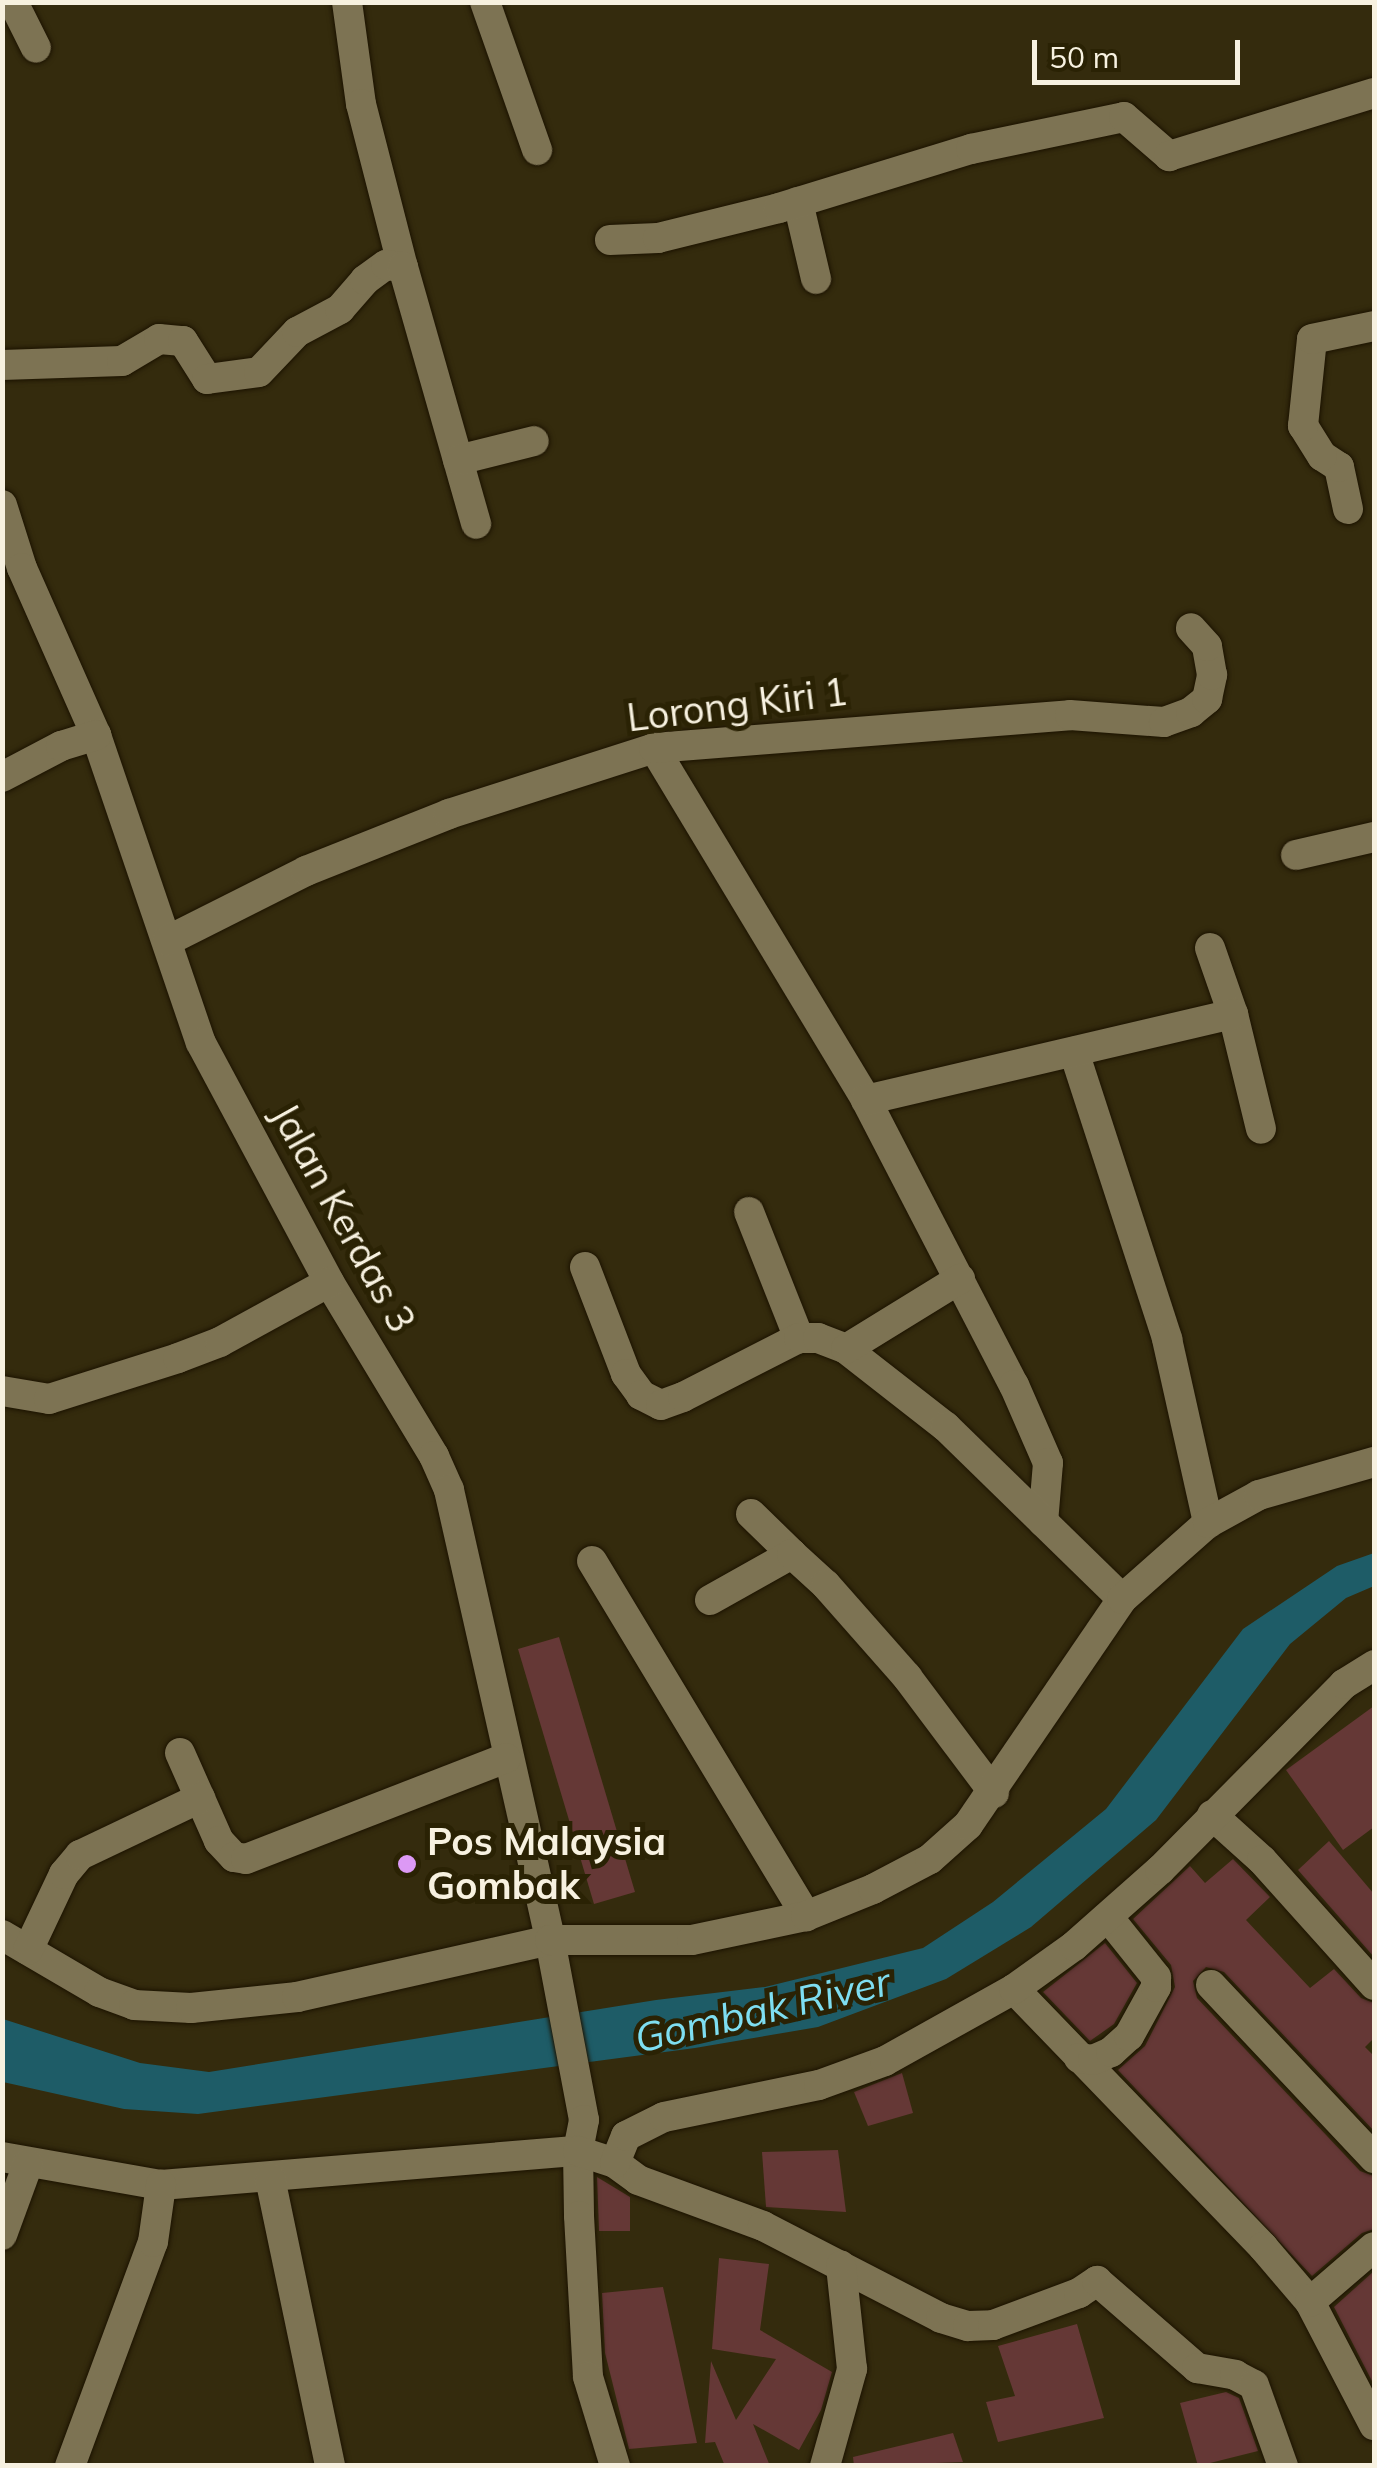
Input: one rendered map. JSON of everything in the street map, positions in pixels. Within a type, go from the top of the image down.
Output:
[{"type":"street","points":[[13,2],[36,48]]},
{"type":"street","points":[[347,2],[361,104],[476,524]]},
{"type":"street","points":[[485,2],[537,150]]},
{"type":"street","points":[[610,240],[658,238],[798,202],[970,149],[1124,118],[1169,156],[1374,93]]},
{"type":"street","points":[[798,202],[816,279]]},
{"type":"street","points":[[2,364],[122,361],[159,338],[183,342],[207,380],[260,372],[296,332],[340,309],[365,280],[386,265],[403,267]]},
{"type":"street","points":[[1348,509],[1339,467],[1322,456],[1303,426],[1312,340],[1374,326]]},
{"type":"street","points":[[458,460],[534,441]]},
{"type":"street","name":"Jalan Kerdas 3","points":[[2,505],[9,540],[96,735],[201,1043],[329,1282],[434,1456],[449,1490],[506,1758],[560,1984],[584,2120],[578,2151]]},
{"type":"street","name":"Lorong Kiri 1","points":[[167,941],[306,871],[377,842],[449,814],[654,748],[1070,715],[1164,722],[1191,712],[1207,699],[1212,675],[1206,646],[1191,628]]},
{"type":"street","points":[[2,777],[61,746],[96,735]]},
{"type":"street","points":[[654,748],[866,1100],[1035,1427],[1050,1477],[1043,1522]]},
{"type":"street","points":[[1296,856],[1374,837]]},
{"type":"street","points":[[1210,948],[1233,1014],[1261,1129]]},
{"type":"street","points":[[866,1100],[1233,1014]]},
{"type":"street","points":[[1074,1052],[1167,1339],[1208,1524]]},
{"type":"street","points":[[749,1212],[798,1338]]},
{"type":"street","points":[[585,1267],[626,1374],[641,1396],[660,1405],[798,1338],[818,1338],[846,1349],[946,1427],[1122,1599]]},
{"type":"street","points":[[846,1349],[960,1279]]},
{"type":"street","points":[[2,1390],[49,1398],[161,1364],[220,1342],[329,1282]]},
{"type":"street","points":[[200,1798],[80,1856],[15,1942],[134,2005],[191,2008],[315,1994],[550,1940],[692,1940],[806,1916],[930,1859],[968,1825],[994,1793],[1122,1599],[1208,1524],[1260,1495],[1374,1462]]},
{"type":"street","points":[[751,1514],[826,1585],[908,1677],[994,1793]]},
{"type":"street","points":[[710,1600],[792,1554]]},
{"type":"street","points":[[592,1561],[806,1916]]},
{"type":"street","points":[[615,2163],[626,2136],[664,2117],[819,2085],[868,2067],[1014,1988],[1108,1917],[1344,1684],[1374,1665]]},
{"type":"street","points":[[180,1753],[219,1842],[234,1857],[246,1860],[506,1758]]},
{"type":"street","points":[[1212,1816],[1262,1860],[1374,1985]]},
{"type":"street","points":[[1079,2058],[1093,2060],[1112,2052],[1129,2036],[1156,1987],[1156,1977],[1108,1917]]},
{"type":"street","points":[[1211,1984],[1374,2158]]},
{"type":"street","points":[[1014,1988],[1264,2247],[1310,2302],[1371,2412]]},
{"type":"street","points":[[578,2151],[588,2378],[614,2466]]},
{"type":"street","points":[[2,2235],[15,2161],[162,2184],[578,2151],[615,2163],[638,2180],[763,2226],[941,2318],[968,2326],[993,2325],[1079,2293],[1096,2281],[1197,2368],[1235,2375],[1254,2385],[1284,2466]]},
{"type":"street","points":[[270,2178],[330,2466]]},
{"type":"street","points":[[70,2466],[153,2242],[162,2184]]},
{"type":"street","points":[[1310,2302],[1374,2248]]},
{"type":"street","points":[[825,2466],[852,2369],[841,2266]]},
{"type":"water","name":"Gombak River","points":[[1374,1553],[1374,1586],[1346,1598],[1290,1644],[1156,1820],[1031,1927],[946,1979],[818,2027],[695,2048],[198,2114],[124,2109],[3,2082],[3,2019],[140,2063],[209,2072],[656,2000],[765,1987],[923,1948],[993,1902],[1106,1809],[1243,1629],[1337,1566]]},
{"type":"building","points":[[559,1637],[635,1892],[594,1904],[518,1649]]},
{"type":"building","points":[[1374,1706],[1374,1827],[1343,1850],[1286,1770]]},
{"type":"building","points":[[1329,1841],[1374,1894],[1374,1957],[1298,1870]]},
{"type":"building","points":[[1233,1859],[1270,1897],[1246,1920],[1310,1988],[1334,1969],[1361,1998],[1374,2003],[1374,2038],[1365,2047],[1374,2056],[1374,2131],[1224,1972],[1206,1967],[1193,1981],[1197,1998],[1360,2171],[1374,2176],[1374,2229],[1362,2233],[1312,2276],[1118,2070],[1145,2046],[1175,1987],[1171,1965],[1133,1919],[1190,1866],[1205,1883]]},
{"type":"building","points":[[1105,1943],[1137,1983],[1114,2024],[1090,2041],[1043,1992]]},
{"type":"building","points":[[902,2073],[913,2113],[868,2126],[854,2092]]},
{"type":"building","points":[[838,2150],[846,2212],[766,2207],[762,2152]]},
{"type":"building","points":[[597,2177],[630,2197],[630,2231],[599,2231]]},
{"type":"building","points":[[719,2258],[769,2264],[760,2330],[832,2372],[821,2410],[799,2450],[753,2424],[770,2466],[725,2466],[715,2442],[705,2443],[711,2361],[736,2420],[776,2359],[712,2349]]},
{"type":"building","points":[[1374,2271],[1374,2385],[1334,2307]]},
{"type":"building","points":[[663,2287],[697,2443],[629,2449],[605,2353],[602,2293]]},
{"type":"building","points":[[1077,2324],[1104,2418],[998,2442],[986,2402],[1015,2396],[998,2346]]},
{"type":"building","points":[[1226,2392],[1239,2398],[1258,2451],[1198,2466],[1180,2403]]},
{"type":"building","points":[[953,2433],[963,2462],[854,2466],[853,2457]]},
{"type":"place","name":"Pos Malaysia Gombak","points":[[407,1864]]}]
